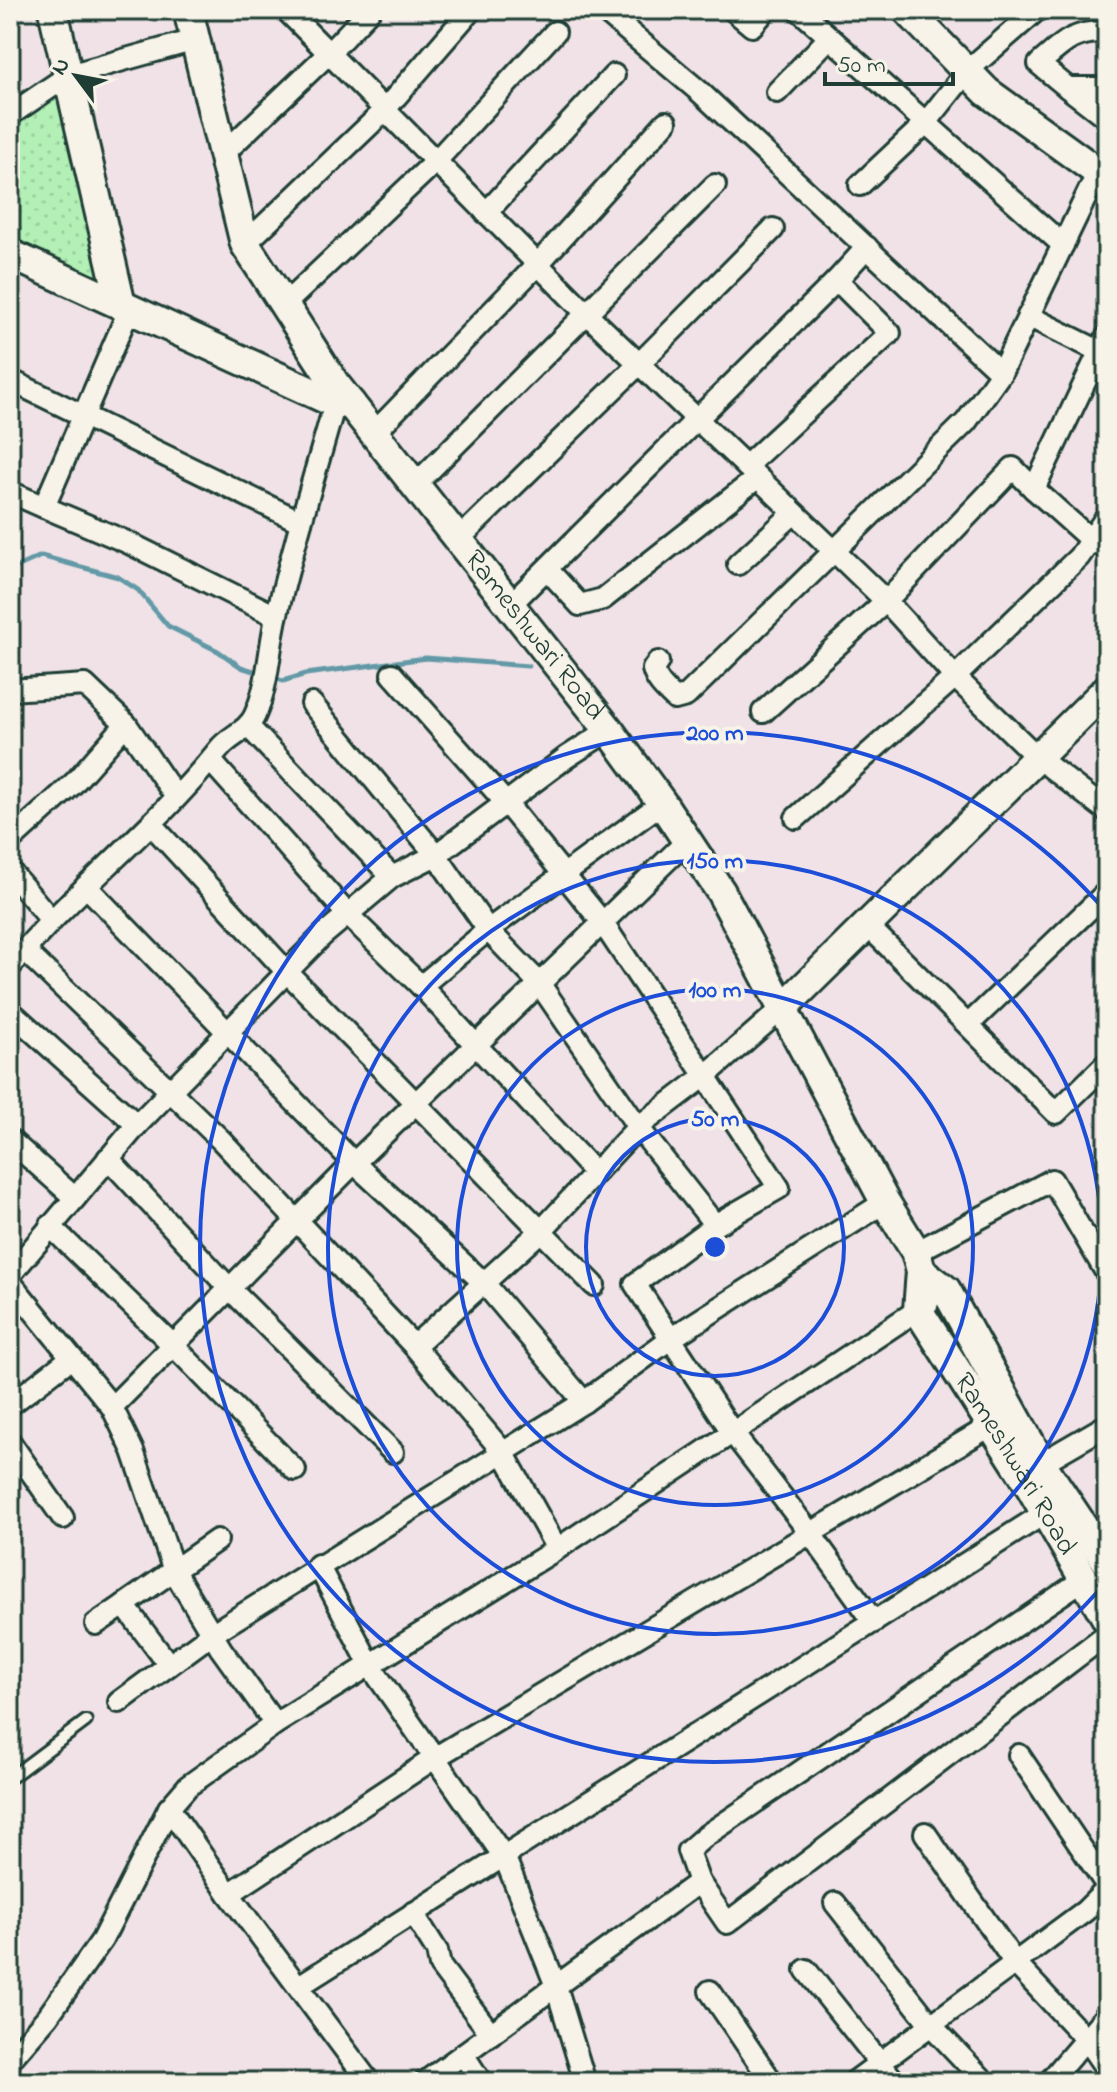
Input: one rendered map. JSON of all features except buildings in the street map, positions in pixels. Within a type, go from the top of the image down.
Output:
[{"type":"main road","points":[[53,10],[125,307]]},
{"type":"main road","name":"Rameshwari Road","points":[[188,10],[245,244],[343,403],[374,433],[609,730],[721,892],[918,1261]]},
{"type":"main road","points":[[907,10],[987,92],[1102,176]]},
{"type":"main road","points":[[10,254],[343,403]]},
{"type":"main road","points":[[784,1007],[1107,689]]},
{"type":"main road","points":[[918,1261],[946,1290],[1032,1468],[1107,1562]]},
{"type":"main road","points":[[918,1261],[918,1310]]},
{"type":"main road","name":"Rameshwari Road","points":[[918,1310],[992,1425],[1032,1468],[1045,1513],[1107,1618]]},
{"type":"street","points":[[286,10],[587,314],[886,601],[955,677],[1037,757],[1107,811]]},
{"type":"street","points":[[223,154],[370,10]]},
{"type":"street","points":[[245,244],[385,109],[471,10]]},
{"type":"street","points":[[603,10],[700,92],[1001,373]]},
{"type":"street","points":[[733,10],[752,26],[766,10]]},
{"type":"street","points":[[799,10],[1063,245]]},
{"type":"street","points":[[860,185],[925,124],[967,71],[1037,10]]},
{"type":"street","points":[[1107,32],[1084,31],[1039,64],[1107,118]]},
{"type":"street","points":[[284,305],[436,161],[555,32]]},
{"type":"street","points":[[777,92],[828,39]]},
{"type":"street","points":[[10,115],[69,75],[195,40]]},
{"type":"street","points":[[486,213],[614,75]]},
{"type":"street","points":[[1068,88],[1107,88]]},
{"type":"street","points":[[374,433],[538,264],[666,122]]},
{"type":"street","points":[[658,662],[653,669],[664,689],[675,699],[686,696],[966,422],[1001,373],[1063,245],[1102,176]]},
{"type":"street","points":[[414,486],[715,185]]},
{"type":"street","points":[[458,540],[773,229]]},
{"type":"street","points":[[510,605],[867,247]]},
{"type":"street","points":[[547,569],[580,605],[603,599],[752,472],[890,333],[837,280]]},
{"type":"street","points":[[44,507],[125,307]]},
{"type":"street","points":[[1028,316],[1105,348],[1034,489]]},
{"type":"street","points":[[10,380],[301,522]]},
{"type":"street","points":[[10,967],[51,920],[151,824],[211,761],[223,744],[248,726],[256,715],[276,616],[301,522],[343,403]]},
{"type":"street","points":[[763,712],[886,601],[1013,468],[1099,544]]},
{"type":"street","points":[[10,492],[129,543],[276,616]]},
{"type":"street","points":[[738,564],[793,514]]},
{"type":"street","points":[[796,818],[955,677],[1079,557],[1099,544],[1107,516]]},
{"type":"street","points":[[392,674],[506,803],[602,922],[779,1188],[715,1225],[635,1284],[732,1432],[874,1622]]},
{"type":"street","points":[[10,690],[85,685],[126,724],[176,797]]},
{"type":"street","points":[[312,704],[436,855],[488,930],[539,983],[638,1127],[715,1225]]},
{"type":"street","points":[[10,841],[74,783],[126,724]]},
{"type":"street","points":[[248,726],[392,877]]},
{"type":"street","points":[[10,1275],[137,1125],[323,935],[392,877],[436,855],[567,757],[609,730]]},
{"type":"street","points":[[211,761],[348,915],[421,986],[594,1172]]},
{"type":"street","points":[[421,986],[488,930],[662,803]]},
{"type":"street","points":[[151,824],[287,972],[594,1285]]},
{"type":"street","points":[[112,1407],[415,1102],[687,841]]},
{"type":"street","points":[[10,871],[51,920]]},
{"type":"street","points":[[86,886],[354,1163],[484,1283],[584,1402]]},
{"type":"street","points":[[968,1025],[1107,892]]},
{"type":"street","points":[[868,926],[1056,1113],[1107,1063]]},
{"type":"street","points":[[24,950],[222,1141],[414,1346],[503,1452],[557,1549]]},
{"type":"street","points":[[414,1346],[541,1231],[638,1127],[705,1076],[784,1007]]},
{"type":"street","points":[[10,1011],[137,1125]]},
{"type":"street","points":[[10,1140],[75,1198]]},
{"type":"street","points":[[108,1158],[229,1288],[393,1452]]},
{"type":"street","points":[[918,1261],[1052,1180],[1107,1274]]},
{"type":"street","points":[[119,1702],[213,1633],[584,1402],[670,1339],[885,1202]]},
{"type":"street","points":[[50,1226],[173,1345],[295,1470]]},
{"type":"street","points":[[10,1282],[112,1407],[133,1451],[174,1571],[221,1649],[275,1724]]},
{"type":"street","points":[[10,2060],[48,2016],[102,1940],[169,1808],[188,1786],[275,1724],[557,1549],[946,1290]]},
{"type":"street","points":[[10,1405],[71,1358]]},
{"type":"street","points":[[229,1894],[436,1757],[992,1425]]},
{"type":"street","points":[[1032,1468],[1107,1425]]},
{"type":"street","points":[[10,1442],[63,1518]]},
{"type":"street","points":[[299,1986],[1045,1513]]},
{"type":"street","points":[[96,1624],[217,1540]]},
{"type":"street","points":[[318,1565],[371,1667],[505,1858],[556,1986],[585,2082]]},
{"type":"street","points":[[1084,1579],[704,1837],[688,1851],[699,1882],[727,1923],[1107,1634]]},
{"type":"street","points":[[124,1605],[169,1665]]},
{"type":"street","points":[[854,2082],[1085,1911],[1107,1888],[1019,1755]]},
{"type":"street","points":[[169,1808],[369,2082]]},
{"type":"street","points":[[925,1833],[1015,1963],[1085,2038],[1107,2070]]},
{"type":"street","points":[[425,2082],[699,1882]]},
{"type":"street","points":[[835,1903],[931,2025],[985,2082]]},
{"type":"street","points":[[413,1913],[437,1951],[440,1966],[491,2034]]},
{"type":"street","points":[[806,1970],[895,2082]]},
{"type":"street","points":[[710,1991],[772,2082]]},
{"type":"street","points":[[1049,2082],[1107,2014]]},
{"type":"street","points":[[463,2054],[481,2082]]},
{"type":"lane","points":[[10,1778],[86,1721]]},
{"type":"green space","points":[[65,91],[115,293],[10,243],[10,128]]},
{"type":"waterway","points":[[10,570],[41,556],[118,577],[138,590],[168,626],[218,651],[241,667],[263,674]]},
{"type":"waterway","points":[[272,677],[283,681],[306,674],[426,658],[528,666]]}]
